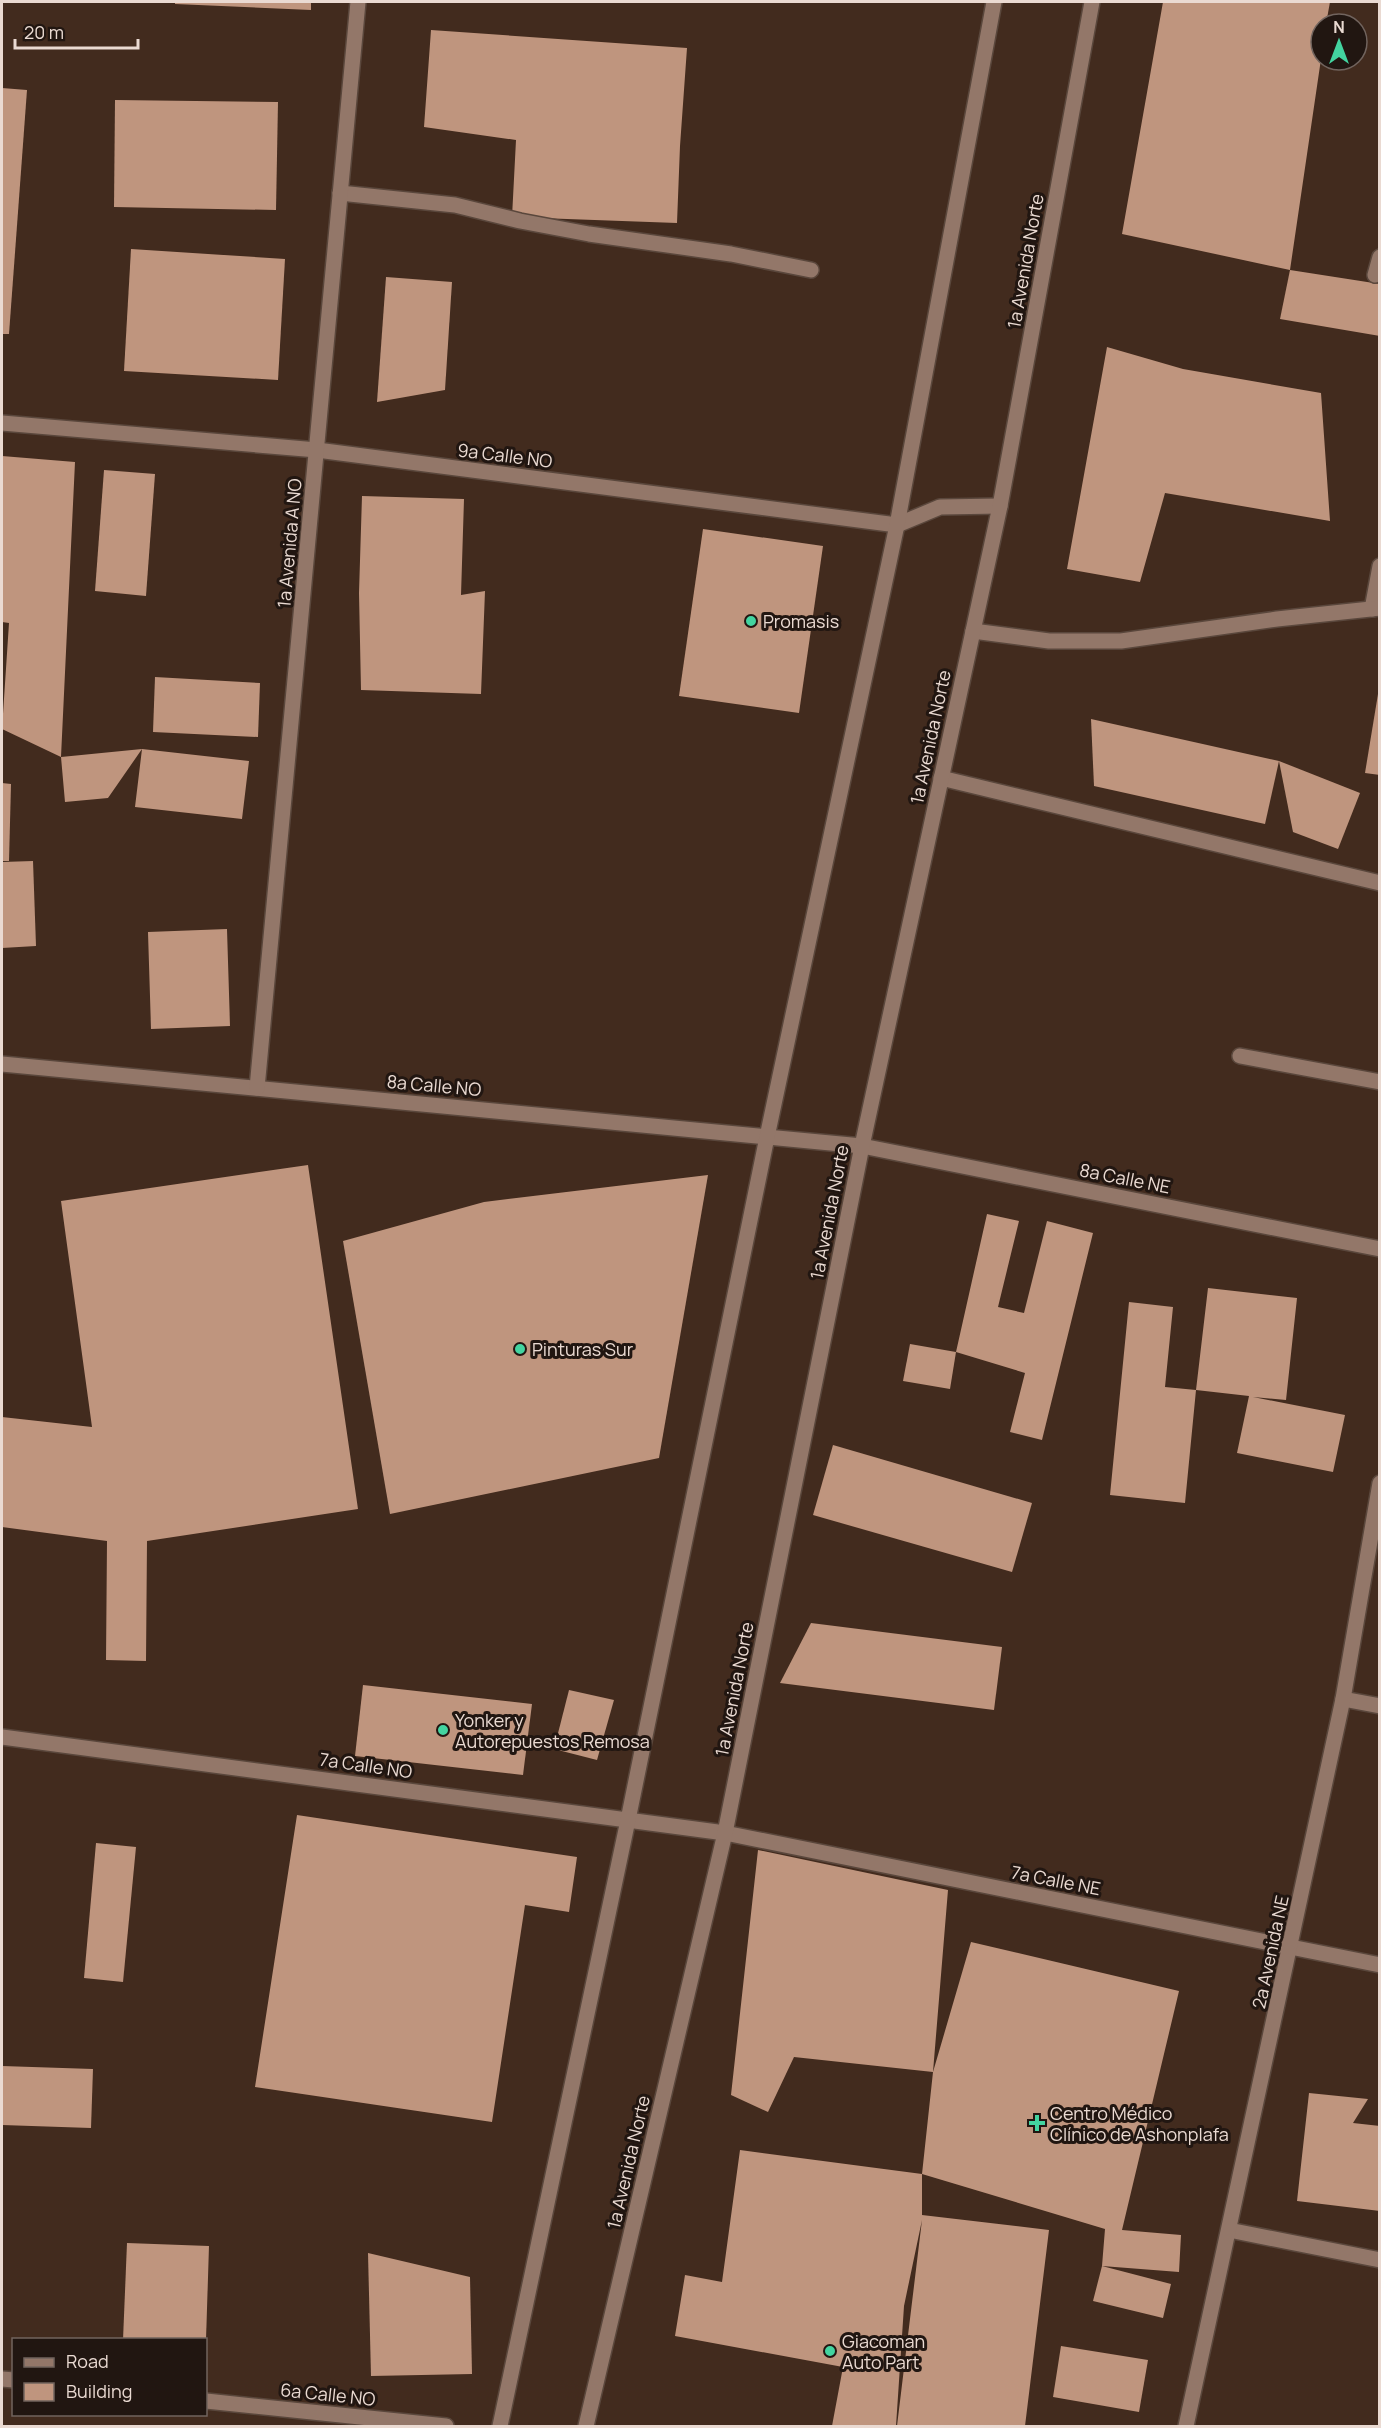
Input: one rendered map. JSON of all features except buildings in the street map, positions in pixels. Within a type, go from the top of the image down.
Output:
[{"type":"street","name":"1a Avenida A NO","points":[[257,1088],[358,2]]},
{"type":"street","points":[[500,2427],[628,1820],[767,1137],[897,525],[994,2]]},
{"type":"street","name":"1a Avenida Norte","points":[[585,2427],[725,1833],[862,1146],[1000,506],[1092,2]]},
{"type":"street","points":[[340,193],[455,205],[520,221],[589,234],[731,254],[811,270]]},
{"type":"street","points":[[1376,275],[1380,256]]},
{"type":"street","name":"9a Calle NO","points":[[2,423],[317,450],[897,525]]},
{"type":"street","points":[[897,525],[940,507],[1000,506]]},
{"type":"street","points":[[973,631],[1049,641],[1121,641],[1277,619],[1376,609],[1380,566]]},
{"type":"street","points":[[941,778],[1380,883]]},
{"type":"street","points":[[1240,1056],[1380,1082]]},
{"type":"street","name":"8a Calle NO","points":[[2,1064],[862,1146]]},
{"type":"street","name":"8a Calle NE","points":[[862,1146],[1380,1249]]},
{"type":"street","name":"2a Avenida NE","points":[[1186,2427],[1343,1699],[1379,1486]]},
{"type":"street","points":[[1343,1699],[1380,1706]]},
{"type":"street","name":"7a Calle NO","points":[[2,1737],[725,1833]]},
{"type":"street","name":"7a Calle NE","points":[[725,1833],[1380,1965]]},
{"type":"street","points":[[1229,2230],[1380,2260]]},
{"type":"street","name":"6a Calle NO","points":[[207,2401],[446,2427]]},
{"type":"place","name":"Promasis","points":[[751,621]]},
{"type":"place","name":"Pinturas Sur","points":[[520,1349]]},
{"type":"place","name":"Yonker y Autorepuestos Remosa","points":[[443,1730]]},
{"type":"place","name":"Centro Médico Clínico de Ashonplafa","points":[[1037,2123]]},
{"type":"place","name":"Giacoman Auto Part","points":[[830,2351]]}]
